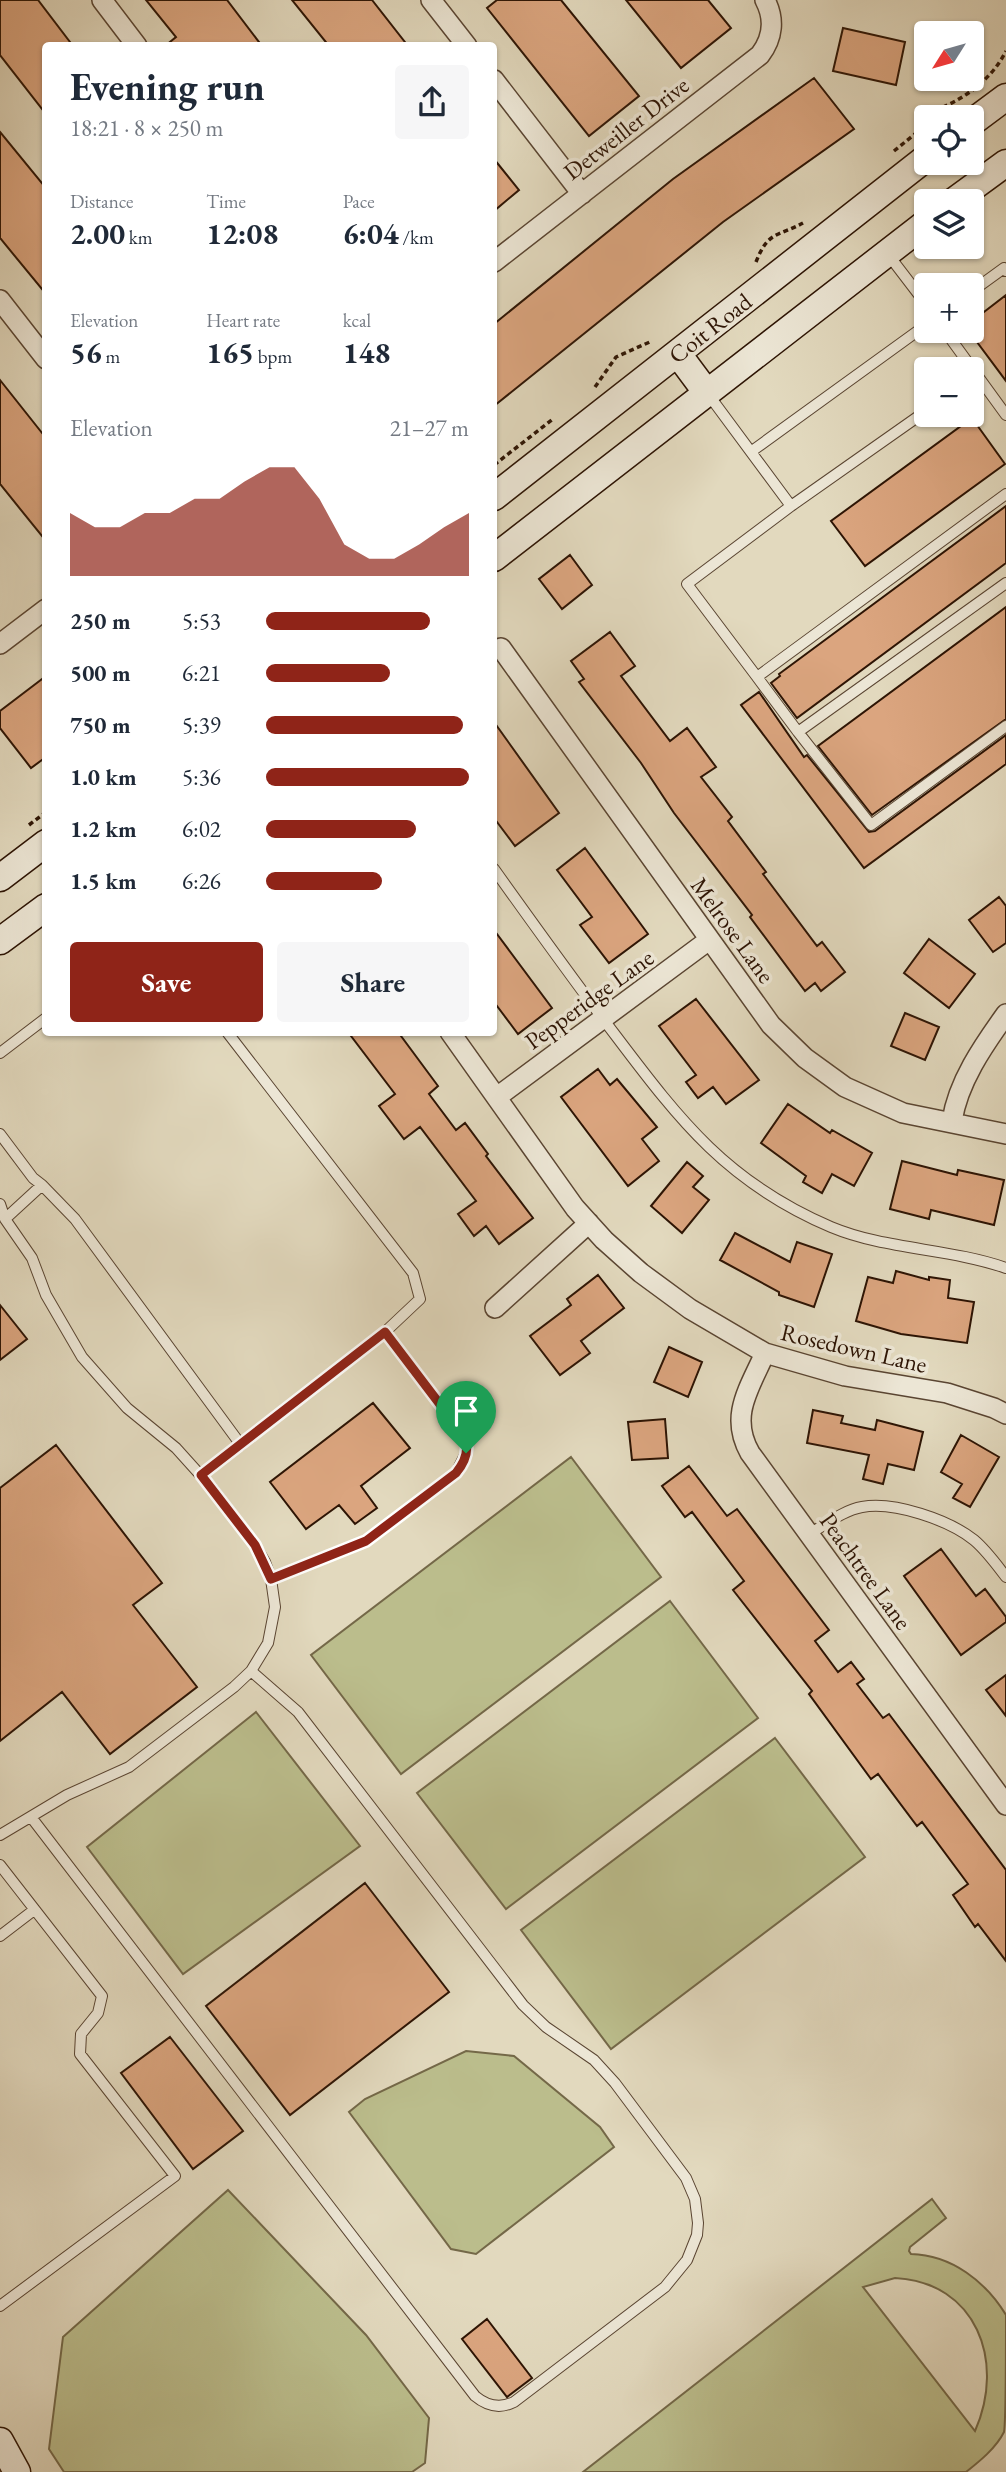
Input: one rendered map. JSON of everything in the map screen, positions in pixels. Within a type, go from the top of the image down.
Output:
[{"type":"main road","points":[[984,113],[1006,97]]},
{"type":"main road","points":[[970,189],[1006,163]]},
{"type":"main road","name":"Coit Road","points":[[497,494],[669,345],[914,167]]},
{"type":"main road","name":"Coit Road","points":[[497,556],[914,232]]},
{"type":"main road","points":[[669,345],[707,393]]},
{"type":"main road","points":[[0,878],[42,846]]},
{"type":"main road","points":[[0,941],[42,910]]},
{"type":"main road","points":[[0,2441],[18,2472]]},
{"type":"street","points":[[102,0],[133,42]]},
{"type":"street","points":[[431,0],[464,42]]},
{"type":"street","name":"Detweiller Drive","points":[[497,260],[754,61],[770,39],[772,22],[765,0]]},
{"type":"street","points":[[497,84],[582,194]]},
{"type":"street","points":[[0,300],[42,354]]},
{"type":"street","points":[[0,644],[42,612]]},
{"type":"street","name":"Melrose Lane","points":[[501,648],[771,1025],[818,1069],[845,1087],[903,1113],[1006,1134]]},
{"type":"street","name":"Pepperidge Lane","points":[[497,1097],[709,940]]},
{"type":"street","points":[[952,1121],[954,1107],[969,1071],[1006,1014]]},
{"type":"street","name":"Rosedown Lane","points":[[453,1036],[559,1187],[604,1240],[690,1309],[765,1353],[845,1376],[947,1393],[1006,1414]]},
{"type":"street","points":[[495,1308],[590,1223]]},
{"type":"street","name":"Peachtree Lane","points":[[765,1353],[742,1410],[739,1425],[741,1437],[808,1534],[1006,1805]]},
{"type":"lane","points":[[887,253],[914,288]]},
{"type":"lane","points":[[984,283],[1004,268],[1006,271]]},
{"type":"lane","points":[[752,451],[914,334]]},
{"type":"lane","points":[[984,389],[1006,415]]},
{"type":"lane","points":[[707,393],[791,506]]},
{"type":"lane","points":[[914,419],[791,506],[687,584],[870,825],[1006,726]]},
{"type":"lane","points":[[757,677],[1006,494]]},
{"type":"lane","points":[[799,732],[1006,583]]},
{"type":"lane","points":[[497,873],[671,1109],[743,1178],[783,1205],[834,1228],[866,1238],[1006,1268]]},
{"type":"lane","points":[[0,1053],[42,1021]]},
{"type":"lane","points":[[201,1475],[385,1332],[420,1299],[413,1273],[230,1036]]},
{"type":"lane","points":[[0,1134],[33,1178],[75,1219],[241,1445]]},
{"type":"lane","points":[[2,1219],[42,1185]]},
{"type":"lane","points":[[0,1204],[2,1219],[32,1258],[61,1323],[94,1374],[127,1408],[176,1448],[201,1475],[255,1545],[271,1579],[275,1606],[271,1634],[251,1671],[234,1687],[129,1767],[68,1795],[0,1835]]},
{"type":"lane","points":[[271,1579],[366,1541],[456,1473],[464,1462],[467,1445],[464,1436],[385,1332]]},
{"type":"lane","points":[[808,1534],[860,1507],[880,1506],[909,1511],[944,1522],[974,1540],[1006,1577]]},
{"type":"lane","points":[[31,1817],[475,2396],[490,2405],[514,2402],[652,2298],[677,2276],[697,2235],[695,2199],[676,2164],[608,2074],[594,2060],[546,2027],[523,2005],[298,1712],[251,1671]]},
{"type":"lane","points":[[0,1865],[102,1996],[98,2013],[81,2034],[80,2054],[175,2176],[0,2306]]},
{"type":"lane","points":[[0,1936],[34,1910]]},
{"type":"path","points":[[894,151],[915,134],[926,114],[954,104],[998,68],[1006,51]]},
{"type":"path","points":[[746,270],[756,262],[767,239],[777,232],[793,229],[810,219]]},
{"type":"path","points":[[586,394],[596,386],[616,357],[638,349],[669,345]]},
{"type":"path","points":[[497,463],[555,417]]},
{"type":"green space","points":[[571,1457],[661,1577],[401,1774],[311,1655]]},
{"type":"green space","points":[[670,1601],[758,1718],[506,1909],[417,1793]]},
{"type":"green space","points":[[256,1712],[360,1846],[183,1974],[87,1847]]},
{"type":"green space","points":[[775,1738],[865,1857],[611,2049],[521,1930]]},
{"type":"green space","points":[[466,2051],[514,2056],[600,2127],[614,2147],[476,2254],[451,2249],[349,2112],[365,2099]]},
{"type":"green space","points":[[228,2190],[366,2335],[429,2418],[425,2463],[412,2472],[64,2472],[49,2449],[63,2337]]},
{"type":"green space","points":[[932,2199],[946,2218],[910,2247],[909,2251],[911,2254],[940,2259],[966,2272],[978,2281],[1006,2315],[1004,2432],[992,2449],[966,2472],[583,2472]],"holes":[[[895,2278],[923,2283],[946,2294],[964,2310],[977,2330],[985,2353],[987,2378],[984,2404],[975,2431],[863,2287]]]},
{"type":"building","points":[[0,0],[38,0],[70,42],[42,42],[42,109],[0,55]]},
{"type":"building","points":[[146,0],[227,0],[259,42],[170,42],[176,37]]},
{"type":"building","points":[[292,0],[372,0],[405,42],[326,42]]},
{"type":"building","points":[[497,0],[561,0],[639,96],[589,136],[487,8]]},
{"type":"building","points":[[626,0],[708,0],[731,28],[681,68]]},
{"type":"building","points":[[843,28],[905,42],[896,85],[833,71]]},
{"type":"building","points":[[814,78],[854,129],[723,222],[497,404],[497,322],[673,179]]},
{"type":"building","points":[[0,132],[42,183],[42,289],[0,238]]},
{"type":"building","points":[[497,163],[519,190],[497,208]]},
{"type":"building","points":[[1006,295],[1006,381],[978,343],[984,343],[984,312]]},
{"type":"building","points":[[0,380],[42,433],[42,536],[0,484]]},
{"type":"building","points":[[960,427],[978,427],[1005,464],[865,566],[831,521]]},
{"type":"building","points":[[1006,506],[1006,563],[797,718],[771,683],[779,674]]},
{"type":"building","points":[[570,555],[592,585],[562,609],[539,579]]},
{"type":"building","points":[[1006,607],[1006,719],[872,815],[818,746]]},
{"type":"building","points":[[610,632],[635,666],[621,676],[670,741],[687,728],[716,767],[701,777],[732,817],[728,821],[766,872],[763,874],[817,946],[822,942],[845,972],[821,991],[815,983],[805,991],[750,917],[752,915],[674,813],[641,763],[579,682],[584,679],[571,661]]},
{"type":"building","points":[[42,679],[42,760],[31,768],[0,728],[0,711]]},
{"type":"building","points":[[759,692],[804,757],[807,755],[869,832],[875,831],[1006,735],[1006,764],[864,868],[741,705]]},
{"type":"building","points":[[497,726],[559,813],[515,846],[497,822]]},
{"type":"building","points":[[585,848],[648,934],[609,963],[580,925],[592,917],[557,870]]},
{"type":"building","points":[[999,897],[1006,906],[1006,943],[993,952],[969,920]]},
{"type":"building","points":[[497,934],[552,1008],[518,1034],[497,1006]]},
{"type":"building","points":[[929,939],[975,974],[949,1008],[904,973]]},
{"type":"building","points":[[696,999],[759,1080],[726,1104],[713,1087],[698,1098],[686,1082],[696,1075],[659,1026]]},
{"type":"building","points":[[905,1013],[939,1027],[925,1060],[891,1046]]},
{"type":"building","points":[[351,1036],[401,1036],[438,1086],[429,1094],[456,1130],[465,1123],[488,1154],[486,1156],[533,1218],[499,1244],[486,1226],[474,1236],[458,1214],[476,1201],[420,1127],[404,1139],[379,1106],[395,1094]]},
{"type":"building","points":[[598,1069],[610,1085],[617,1079],[657,1127],[642,1139],[659,1161],[628,1186],[561,1097]]},
{"type":"building","points":[[788,1104],[830,1133],[832,1130],[872,1153],[854,1186],[832,1174],[822,1193],[803,1182],[806,1176],[761,1143]]},
{"type":"building","points":[[902,1161],[957,1175],[958,1170],[1004,1180],[994,1225],[931,1210],[929,1219],[890,1209]]},
{"type":"building","points":[[687,1162],[703,1176],[693,1187],[709,1200],[682,1233],[651,1206]]},
{"type":"building","points":[[735,1233],[790,1262],[797,1242],[832,1254],[814,1307],[779,1295],[779,1292],[720,1260]]},
{"type":"building","points":[[896,1271],[929,1280],[929,1277],[950,1280],[948,1298],[974,1302],[967,1343],[901,1334],[856,1321],[868,1277],[893,1283]]},
{"type":"building","points":[[598,1275],[624,1308],[581,1341],[590,1353],[560,1375],[530,1336],[571,1305],[567,1299]]},
{"type":"building","points":[[0,1305],[27,1339],[0,1360]]},
{"type":"building","points":[[669,1347],[702,1362],[688,1397],[654,1382]]},
{"type":"building","points":[[373,1403],[410,1448],[361,1486],[377,1508],[355,1524],[339,1505],[306,1529],[270,1482]]},
{"type":"building","points":[[813,1410],[843,1416],[841,1423],[875,1430],[877,1420],[923,1432],[914,1470],[888,1464],[883,1484],[863,1479],[869,1455],[807,1443]]},
{"type":"building","points":[[665,1419],[668,1458],[632,1460],[628,1422]]},
{"type":"building","points":[[961,1435],[999,1457],[970,1507],[953,1498],[962,1484],[941,1472]]},
{"type":"building","points":[[56,1445],[162,1583],[133,1605],[197,1687],[110,1754],[62,1692],[0,1741],[0,1488]]},
{"type":"building","points":[[689,1466],[727,1516],[737,1509],[829,1630],[815,1641],[838,1672],[851,1662],[864,1679],[857,1684],[883,1718],[889,1714],[1006,1870],[1006,1961],[978,1924],[975,1927],[953,1895],[968,1884],[922,1822],[917,1826],[878,1774],[871,1779],[809,1694],[812,1691],[733,1590],[744,1581],[692,1512],[685,1517],[662,1486]]},
{"type":"building","points":[[941,1549],[976,1596],[985,1589],[1006,1617],[1006,1622],[961,1655],[904,1576]]},
{"type":"building","points":[[1006,1675],[1006,1716],[986,1690]]},
{"type":"building","points":[[365,1883],[449,1992],[290,2115],[206,2006]]},
{"type":"building","points":[[170,2037],[243,2131],[193,2169],[121,2073]]},
{"type":"building","points":[[487,2319],[532,2378],[507,2397],[462,2339]]},
{"type":"route","points":[[385,1332],[461,1432],[466,1440],[466,1453],[464,1462],[456,1473],[366,1541],[271,1579],[255,1545],[201,1475],[385,1332]]}]
